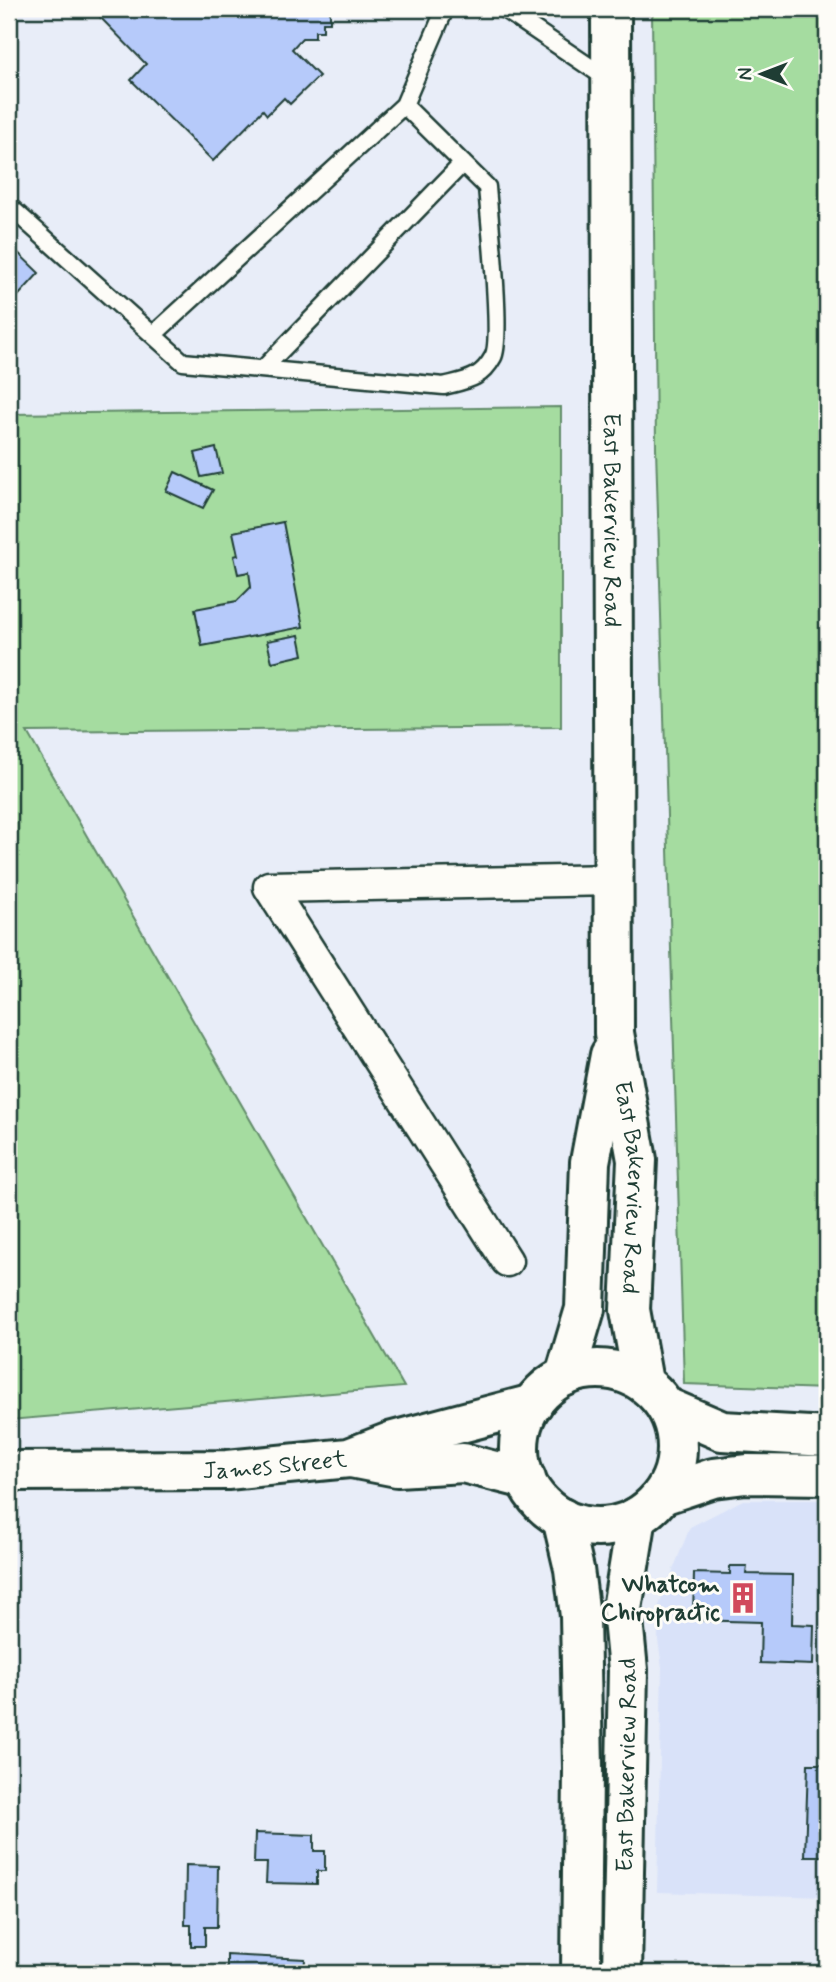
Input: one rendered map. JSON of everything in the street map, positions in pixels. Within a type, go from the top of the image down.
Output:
[{"type":"main road","name":"East Bakerview Road","points":[[611,9],[614,1033],[637,1160],[630,1310],[655,1395]]},
{"type":"main road","name":"East Bakerview Road","points":[[565,1376],[585,1309],[590,1162],[614,1033]]},
{"type":"main road","points":[[827,1437],[722,1431],[655,1395],[628,1374],[611,1370],[579,1371],[565,1376],[542,1392],[533,1404],[520,1438],[521,1465],[526,1479],[544,1506],[562,1518],[588,1527],[619,1524],[650,1506],[713,1478],[746,1474],[827,1475]]},
{"type":"main road","points":[[650,1506],[671,1478],[677,1459],[673,1423],[655,1395]]},
{"type":"main road","name":"James Street","points":[[9,1471],[227,1470],[349,1458],[393,1441],[533,1404]]},
{"type":"main road","points":[[349,1458],[397,1467],[463,1463],[526,1479]]},
{"type":"main road","name":"East Bakerview Road","points":[[622,1973],[628,1670],[622,1609],[650,1506]]},
{"type":"main road","name":"East Bakerview Road","points":[[562,1518],[574,1569],[580,1616],[583,1768],[580,1973]]},
{"type":"street","points":[[507,1262],[269,887],[614,880]]},
{"type":"lane","points":[[153,335],[404,105],[445,9]]},
{"type":"lane","points":[[504,9],[611,80]]},
{"type":"lane","points":[[9,206],[183,362],[444,386],[477,377],[495,355],[497,323],[488,187],[404,105]]},
{"type":"lane","points":[[263,369],[463,163]]},
{"type":"shaded area","points":[[743,1500],[827,1500],[827,1897],[657,1892],[662,1667],[658,1640],[658,1608],[690,1527]]},
{"type":"green space","points":[[652,9],[827,9],[827,1389],[684,1384],[656,448]]},
{"type":"green space","points":[[561,407],[561,727],[27,732],[404,1387],[9,1420],[9,414]]},
{"type":"building","points":[[330,9],[330,22],[323,22],[323,31],[315,31],[315,38],[302,38],[292,49],[319,76],[290,104],[284,98],[267,115],[263,110],[213,161],[131,80],[146,64],[94,11]]},
{"type":"building","points":[[9,244],[39,273],[9,306]]},
{"type":"building","points":[[216,448],[222,473],[201,477],[195,453]]},
{"type":"building","points":[[175,472],[213,490],[203,508],[166,491]]},
{"type":"building","points":[[283,522],[303,627],[202,646],[195,609],[237,601],[251,587],[249,572],[238,574],[234,556],[238,555],[233,532]]},
{"type":"building","points":[[299,635],[303,655],[272,662],[267,641]]},
{"type":"building","name":"Whatcom Chiropractic","points":[[730,1566],[747,1566],[746,1574],[793,1575],[792,1624],[814,1625],[813,1665],[760,1663],[761,1622],[693,1620],[694,1573],[730,1574]]},
{"type":"building","points":[[808,1764],[827,1764],[827,1856],[805,1856]]},
{"type":"building","points":[[255,1833],[314,1835],[314,1851],[325,1851],[325,1871],[317,1871],[317,1884],[266,1883],[267,1863],[254,1863]]},
{"type":"building","points":[[186,1865],[218,1866],[217,1927],[205,1927],[205,1946],[191,1946],[191,1925],[185,1925]]},
{"type":"building","points":[[227,1955],[305,1959],[304,1973],[227,1973]]},
{"type":"place","name":"Whatcom Chiropractic","points":[[743,1598]]}]
